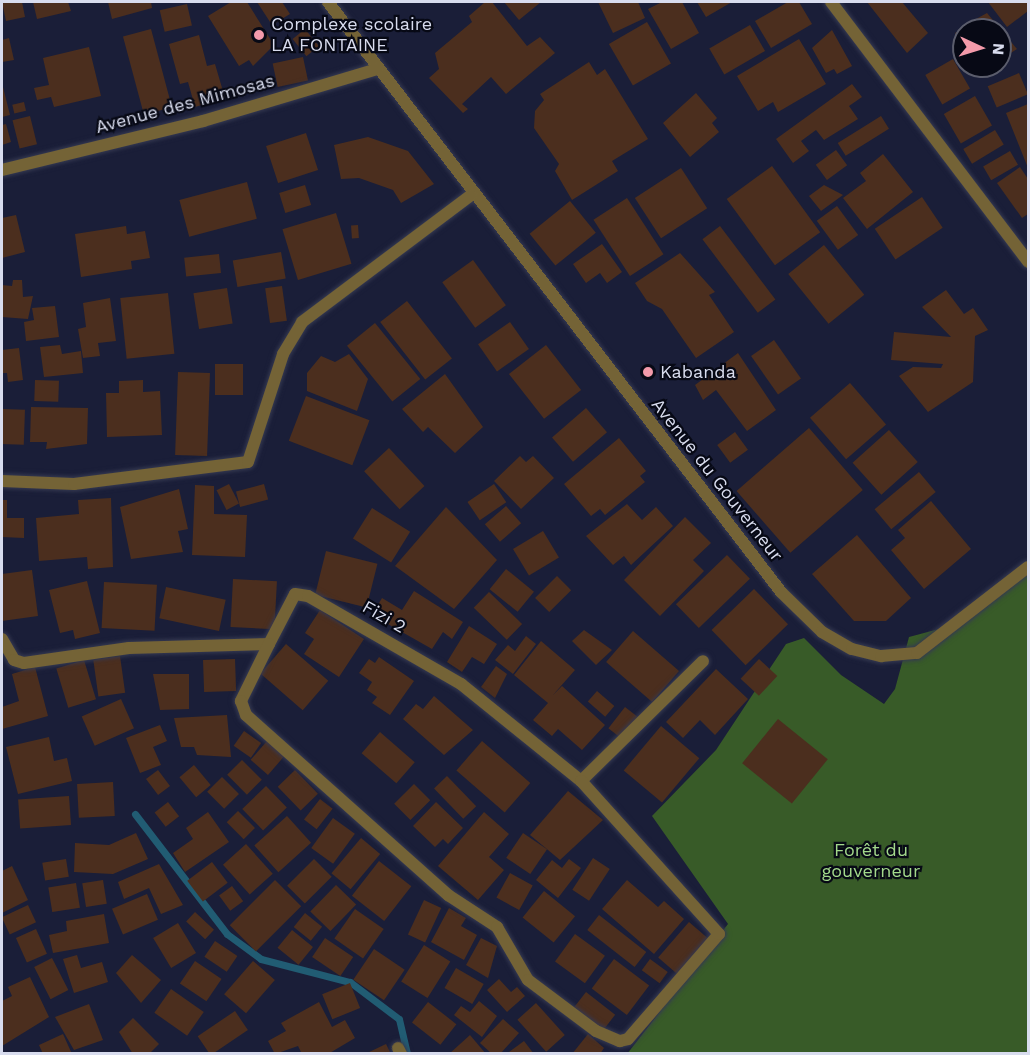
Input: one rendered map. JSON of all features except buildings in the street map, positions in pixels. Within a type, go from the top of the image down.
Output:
[{"type":"street","name":"Avenue du Gouverneur","points":[[328,2],[471,195],[781,592],[822,632],[852,649],[881,656],[917,653],[1029,567]]},
{"type":"street","points":[[831,2],[1029,262]]},
{"type":"street","name":"Avenue des Mimosas","points":[[2,170],[203,121],[377,69]]},
{"type":"street","points":[[2,481],[74,484],[248,462],[283,354],[302,322],[471,195]]},
{"type":"street","name":"Fizi 2","points":[[268,644],[295,594],[308,596],[461,684],[581,781]]},
{"type":"street","points":[[2,639],[14,660],[24,663],[129,648],[268,644],[241,701],[246,714],[447,895],[497,927],[528,980],[596,1031],[620,1041],[627,1039],[719,934],[581,781],[703,661]]},
{"type":"green space","name":"Forêt du gouverneur","points":[[1028,567],[1028,1053],[627,1054],[728,924],[652,816],[716,750],[786,644],[804,638],[841,675],[884,704],[895,689],[909,637],[950,626]]},
{"type":"waterway","points":[[135,814],[227,934],[261,959],[350,982],[399,1019],[407,1054]]},
{"type":"place","name":"Complexe scolaire LA FONTAINE","points":[[259,35]]},
{"type":"place","name":"Kabanda","points":[[648,372]]}]
